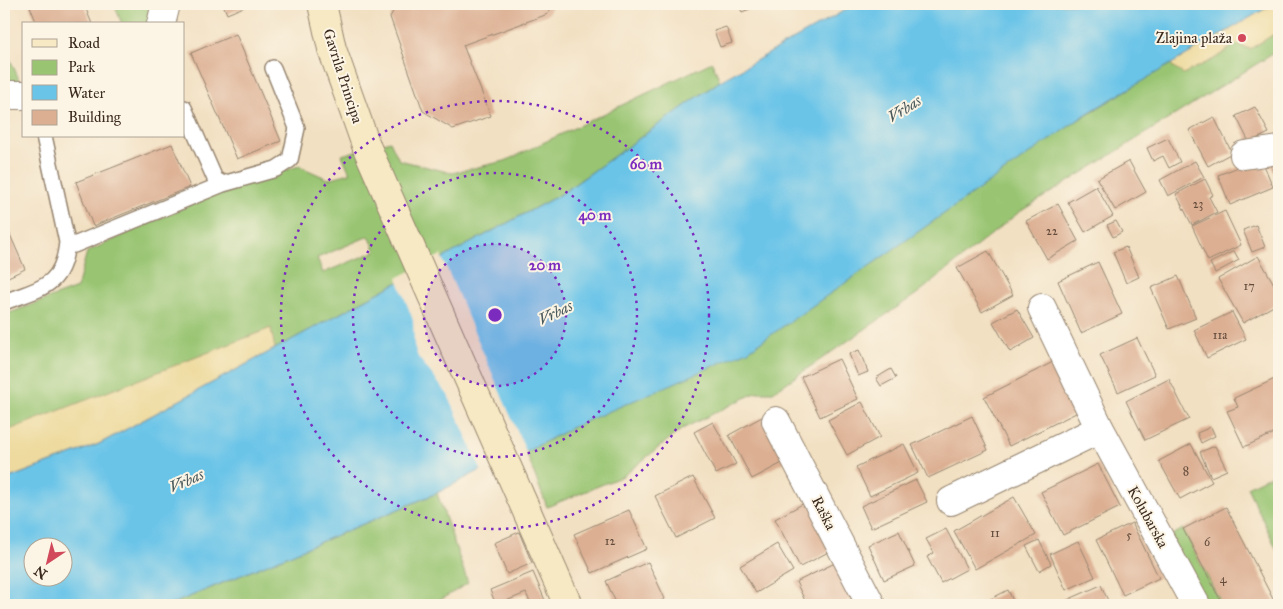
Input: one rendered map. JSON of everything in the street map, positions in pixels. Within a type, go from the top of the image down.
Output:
[{"type":"main road","name":"Gavrila Principa","points":[[322,4],[332,49],[368,148],[568,605]]},
{"type":"street","points":[[162,22],[166,4]]},
{"type":"street","points":[[4,95],[22,94]]},
{"type":"street","points":[[1244,155],[1279,150]]},
{"type":"street","name":"Kolubarska","points":[[1042,308],[1100,429],[1196,605]]},
{"type":"street","name":"Raška","points":[[776,421],[871,605]]},
{"type":"street","points":[[951,501],[1100,429]]},
{"type":"lane","points":[[67,242],[74,245],[223,184],[276,169],[290,160],[297,128],[273,68]]},
{"type":"lane","points":[[185,110],[215,179],[223,184]]},
{"type":"lane","points":[[4,302],[48,286],[59,273],[65,260],[67,242],[44,138]]},
{"type":"green space","points":[[114,4],[155,4],[151,22],[121,22]]},
{"type":"green space","points":[[1279,31],[1279,50],[1018,213],[918,293],[773,392],[757,392],[682,429],[623,476],[547,507],[526,452],[573,427],[1170,64],[1183,74],[1214,59],[1236,44],[1250,49]]},
{"type":"green space","points":[[4,46],[18,77],[19,86],[4,89]]},
{"type":"green space","points":[[712,62],[720,81],[561,194],[99,444],[4,480],[4,315],[77,288],[87,252],[222,190],[299,166],[328,179],[350,173],[342,155],[390,141],[399,160],[452,173],[505,161]],"holes":[[[369,236],[376,251],[323,273],[317,258]]]},
{"type":"green space","points":[[1279,471],[1279,554],[1247,487]]},
{"type":"green space","points":[[437,493],[468,583],[432,605],[170,605]]},
{"type":"green space","points":[[1183,529],[1222,605],[1206,605],[1169,537]]},
{"type":"sand","name":"Zlajina plaža","points":[[1273,4],[1279,5],[1279,31],[1250,49],[1236,44],[1214,59],[1183,74],[1170,64]]},
{"type":"sand","points":[[271,328],[275,349],[99,444],[4,480],[4,432]]},
{"type":"water","name":"Vrbas","points":[[856,4],[1273,4],[1088,113],[748,351],[573,427],[526,452],[481,470],[437,493],[170,605],[4,605],[4,480],[99,444],[561,194],[720,81]]},
{"type":"pier","points":[[441,255],[527,454],[482,472],[448,395],[418,357],[414,345],[413,320],[397,278]]},
{"type":"building","points":[[29,4],[84,4],[91,22],[36,22]]},
{"type":"building","points":[[223,4],[251,4],[227,14]]},
{"type":"building","points":[[397,4],[553,4],[548,14],[463,45],[491,116],[453,129],[423,111],[390,17]]},
{"type":"building","points":[[738,4],[762,4],[742,12]]},
{"type":"building","points":[[726,27],[732,43],[720,47],[714,31]]},
{"type":"building","points":[[236,34],[281,141],[237,159],[191,53]]},
{"type":"building","points":[[1255,107],[1269,133],[1249,142],[1236,116]]},
{"type":"building","points":[[1214,117],[1232,153],[1208,166],[1189,130]]},
{"type":"building","points":[[1168,138],[1180,162],[1169,168],[1163,156],[1153,161],[1147,148]]},
{"type":"building","points":[[172,144],[190,187],[93,226],[76,182]]},
{"type":"building","points":[[1261,158],[1273,187],[1230,205],[1218,175]]},
{"type":"building","points":[[1129,161],[1146,192],[1115,210],[1097,179]]},
{"type":"building","points":[[1195,161],[1204,177],[1168,196],[1160,180]]},
{"type":"building","points":[[1269,161],[1279,161],[1279,181],[1277,182]]},
{"type":"building","points":[[1205,179],[1213,195],[1209,197],[1217,212],[1192,225],[1176,194]]},
{"type":"building","points":[[1096,186],[1113,216],[1085,232],[1068,202]]},
{"type":"building","points":[[1058,204],[1078,241],[1047,259],[1026,221]]},
{"type":"building","points":[[1225,211],[1241,245],[1208,261],[1192,226]]},
{"type":"building","points":[[1116,221],[1122,232],[1113,237],[1107,225]]},
{"type":"building","points":[[1256,225],[1265,247],[1252,252],[1243,230]]},
{"type":"building","points":[[8,230],[25,269],[4,279],[4,232]]},
{"type":"building","points":[[1126,247],[1139,277],[1126,283],[1113,252]]},
{"type":"building","points":[[988,251],[1013,295],[982,312],[957,268]]},
{"type":"building","points":[[1234,251],[1239,260],[1215,273],[1210,263]]},
{"type":"building","points":[[1258,256],[1279,293],[1279,303],[1243,323],[1218,279]]},
{"type":"building","points":[[1098,262],[1122,314],[1081,333],[1058,281]]},
{"type":"building","points":[[1178,276],[1196,318],[1169,329],[1151,288]]},
{"type":"building","points":[[1017,309],[1034,338],[1010,352],[993,322]]},
{"type":"building","points":[[1232,312],[1246,339],[1207,358],[1194,330]]},
{"type":"building","points":[[1137,338],[1155,375],[1118,392],[1100,355]]},
{"type":"building","points":[[859,350],[868,372],[858,376],[849,354]]},
{"type":"building","points":[[839,359],[858,399],[820,417],[801,377]]},
{"type":"building","points":[[1053,362],[1078,412],[1009,446],[984,397]]},
{"type":"building","points":[[891,369],[896,378],[881,386],[876,378]]},
{"type":"building","points":[[1279,377],[1279,431],[1244,447],[1227,411],[1238,407],[1234,398]]},
{"type":"building","points":[[1169,379],[1189,419],[1145,440],[1126,401]]},
{"type":"building","points":[[862,402],[880,437],[847,455],[828,420]]},
{"type":"building","points":[[972,416],[988,450],[928,478],[912,445]]},
{"type":"building","points":[[762,417],[786,461],[752,479],[729,435]]},
{"type":"building","points":[[713,422],[736,464],[716,474],[694,432]]},
{"type":"building","points":[[1211,427],[1215,436],[1201,443],[1197,433]]},
{"type":"building","points":[[904,444],[918,473],[870,496],[856,467]]},
{"type":"building","points":[[1191,444],[1212,482],[1180,499],[1159,461]]},
{"type":"building","points":[[1215,446],[1227,470],[1211,477],[1200,452]]},
{"type":"building","points":[[1098,464],[1120,507],[1063,535],[1041,492]]},
{"type":"building","points":[[693,477],[715,518],[676,538],[655,496]]},
{"type":"building","points":[[916,480],[927,502],[871,528],[861,506]]},
{"type":"building","points":[[1014,497],[1036,535],[975,569],[954,531]]},
{"type":"building","points":[[808,501],[834,549],[800,567],[775,519]]},
{"type":"building","points":[[1226,507],[1276,605],[1223,605],[1183,529]]},
{"type":"building","points":[[629,510],[647,549],[592,573],[574,534]]},
{"type":"building","points":[[1132,523],[1159,578],[1123,595],[1096,540]]},
{"type":"building","points":[[946,529],[967,569],[941,583],[927,557],[934,553],[926,539]]},
{"type":"building","points":[[899,531],[915,566],[884,580],[868,545]]},
{"type":"building","points":[[519,532],[532,563],[507,574],[494,543]]},
{"type":"building","points":[[1039,540],[1051,564],[1039,571],[1026,546]]},
{"type":"building","points":[[1078,541],[1095,577],[1066,590],[1050,554]]},
{"type":"building","points":[[777,544],[793,571],[756,593],[740,566]]},
{"type":"building","points":[[648,562],[665,599],[651,605],[617,605],[606,581]]},
{"type":"building","points":[[835,563],[852,599],[838,605],[807,605],[796,582]]},
{"type":"building","points":[[533,572],[547,605],[531,605],[526,593],[496,605],[490,590]]},
{"type":"building","points":[[1101,585],[1110,605],[1067,605],[1065,601]]},
{"type":"building","points":[[1008,590],[1015,605],[979,605]]},
{"type":"place","name":"Zlajina plaža","points":[[1242,38]]}]
